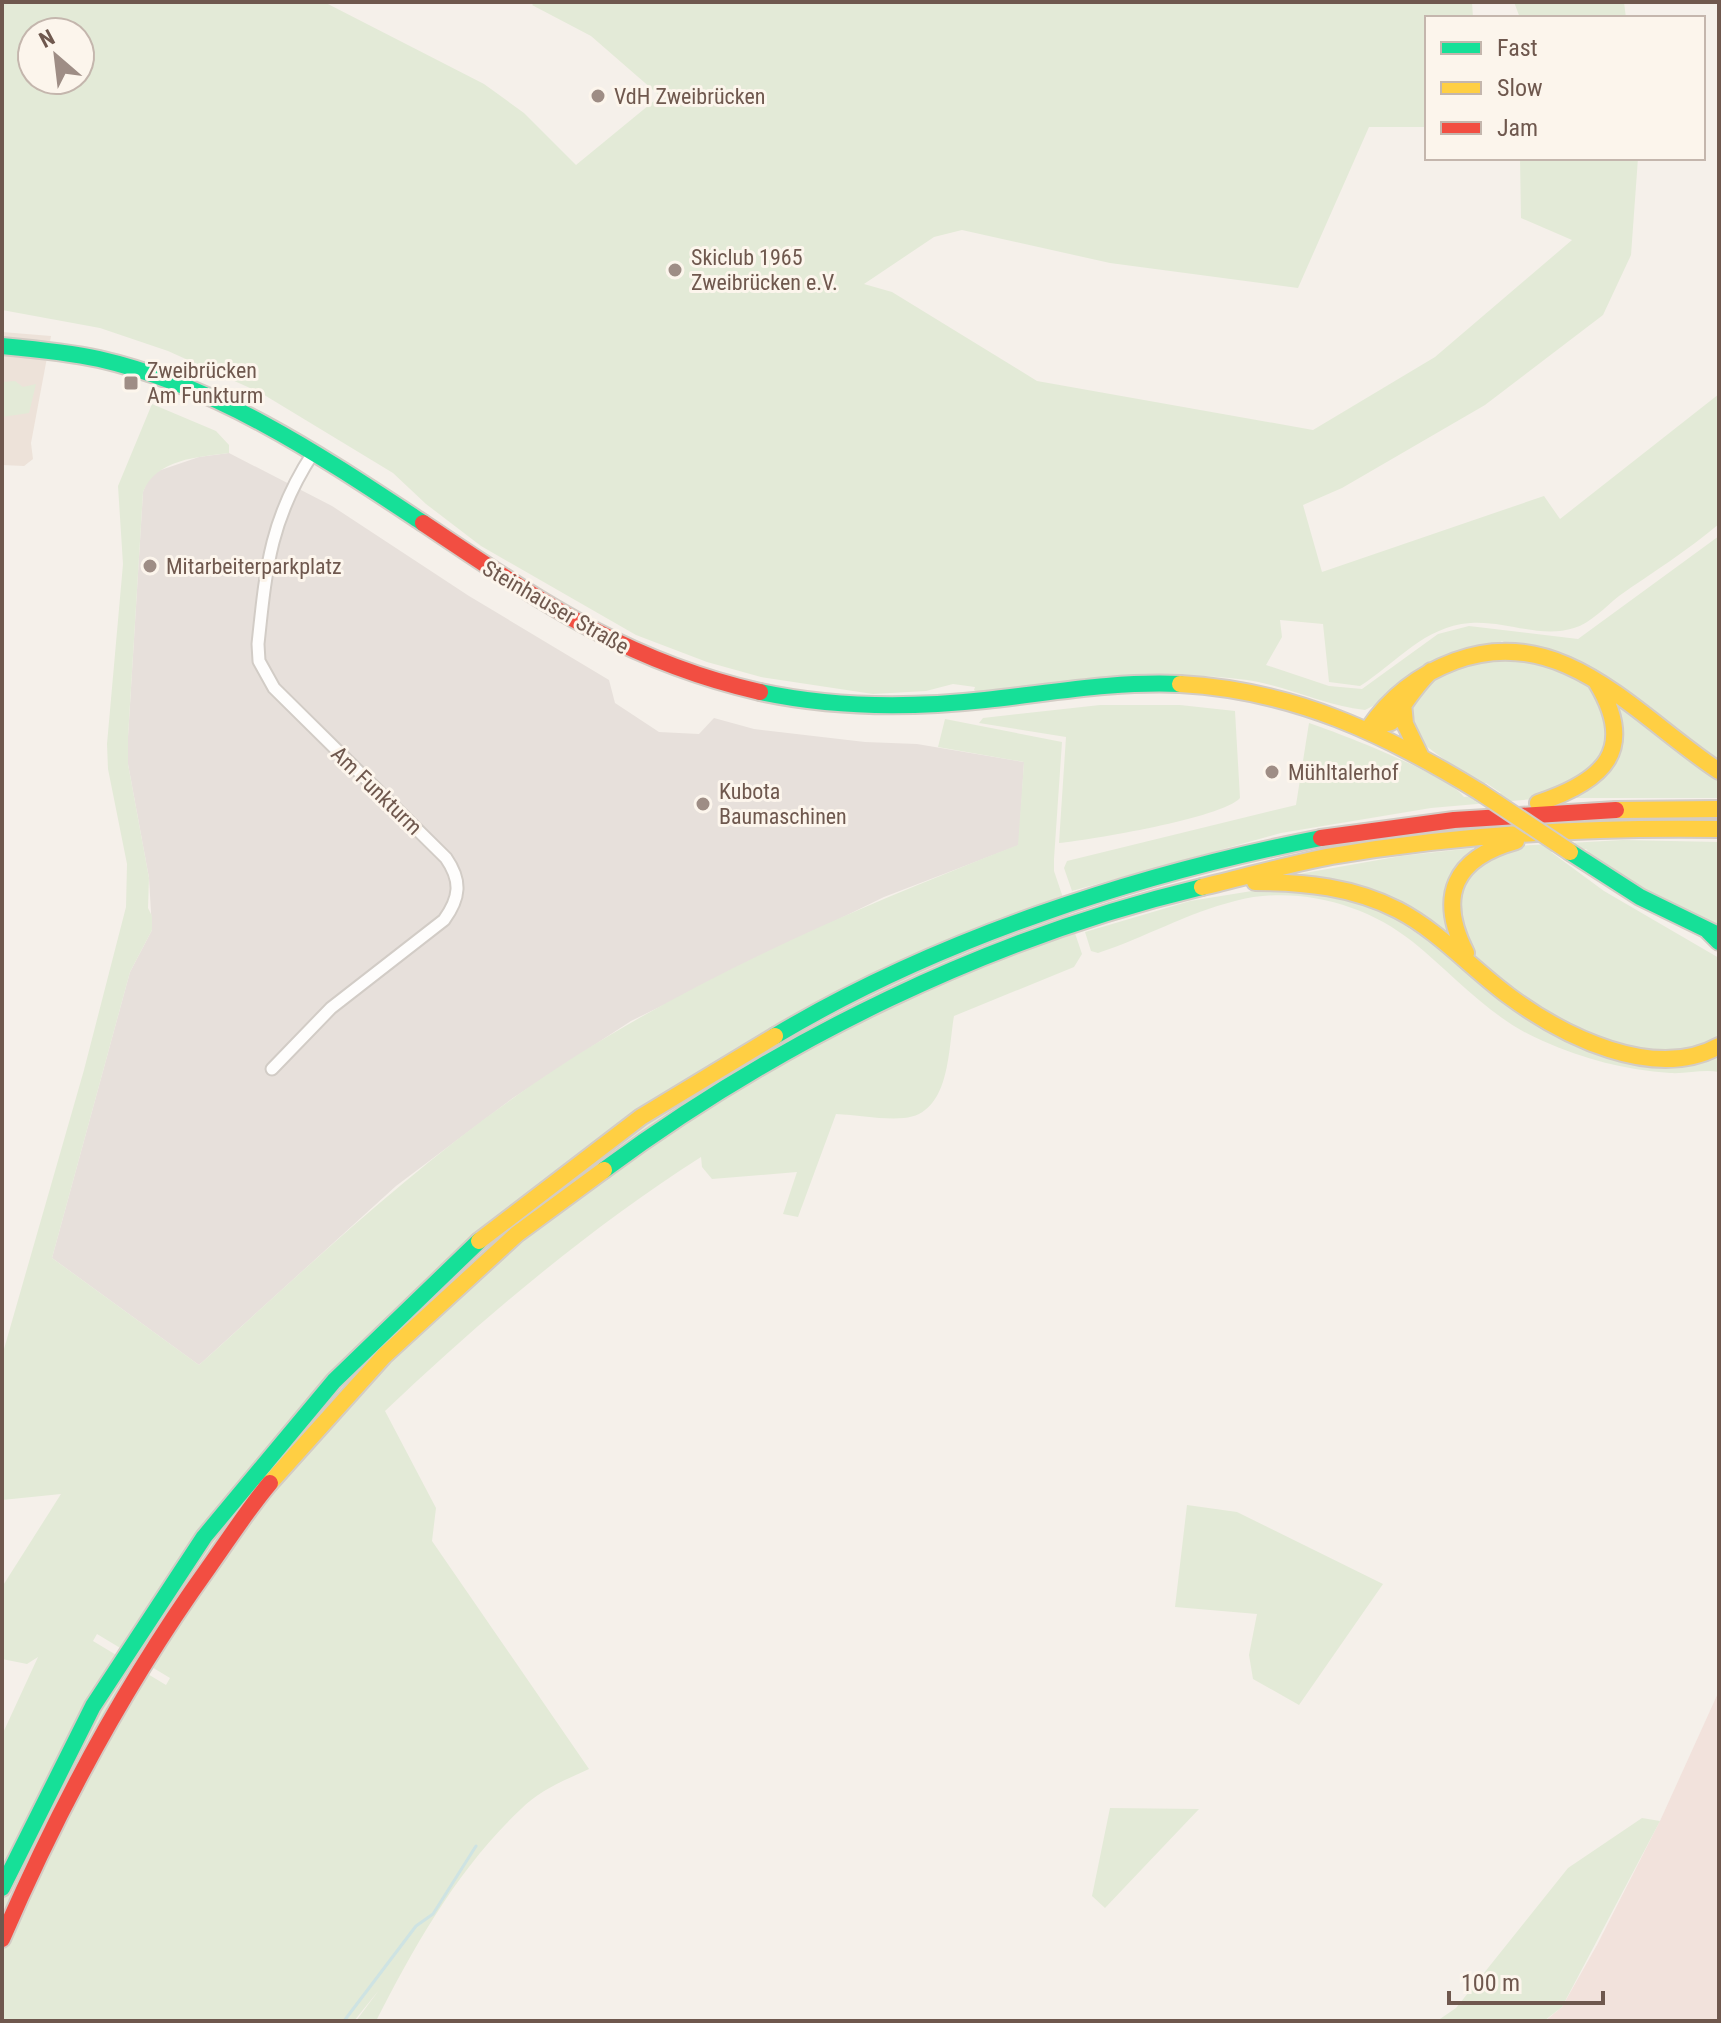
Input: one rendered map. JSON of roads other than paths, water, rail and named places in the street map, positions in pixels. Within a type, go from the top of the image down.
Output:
[{"type":"main road","name":"Steinhauser Straße","points":[[2,346],[82,355],[148,374],[220,403],[313,453],[592,632],[651,659],[736,687],[803,701],[879,706],[943,704],[1128,683],[1190,684],[1251,691],[1302,703],[1369,728],[1420,755],[1640,897],[1715,936]]},
{"type":"main road","points":[[1369,728],[1394,695],[1431,671],[1463,656],[1501,650],[1549,657],[1593,678],[1617,692],[1688,752],[1719,771]]},
{"type":"main road","points":[[1369,728],[1379,729],[1392,723],[1412,689],[1431,671]]},
{"type":"main road","points":[[1495,815],[1573,793],[1604,767],[1612,750],[1615,726],[1609,703],[1593,678]]},
{"type":"main road","points":[[1403,703],[1405,724],[1420,755]]},
{"type":"main road","points":[[2,1888],[57,1771],[101,1692],[188,1558],[261,1463],[346,1366],[440,1275],[586,1156],[662,1103],[771,1036],[898,972],[1016,923],[1191,866],[1403,824],[1609,808],[1719,809]]},
{"type":"main road","points":[[1476,966],[1460,943],[1450,916],[1451,896],[1461,871],[1491,848],[1580,829]]},
{"type":"main road","points":[[2,1939],[78,1774],[158,1637],[202,1572],[329,1415],[453,1289],[509,1240],[651,1132],[778,1054],[867,1008],[970,962],[1076,922],[1207,883],[1327,857],[1398,846],[1580,829],[1719,829]]},
{"type":"main road","points":[[1207,883],[1282,881],[1351,891],[1402,912],[1535,1014],[1605,1047],[1642,1056],[1678,1059],[1701,1055],[1719,1046]]},
{"type":"street","name":"Am Funkturm","points":[[272,1069],[331,1008],[444,920],[453,908],[459,884],[446,858],[274,688],[259,661],[259,629],[272,536],[280,513],[313,453]]},
{"type":"waterway","points":[[344,2021],[416,1926],[433,1914],[476,1846]]},
{"type":"place","name":"VdH Zweibrücken","points":[[598,96]]},
{"type":"place","name":"Skiclub 1965 Zweibrücken e.V.","points":[[675,270]]},
{"type":"place","name":"Zweibrücken Am Funkturm","points":[[131,383]]},
{"type":"place","name":"Mitarbeiterparkplatz","points":[[150,566]]},
{"type":"place","name":"Mühltalerhof","points":[[1272,772]]},
{"type":"place","name":"Kubota Baumaschinen","points":[[703,804]]}]
